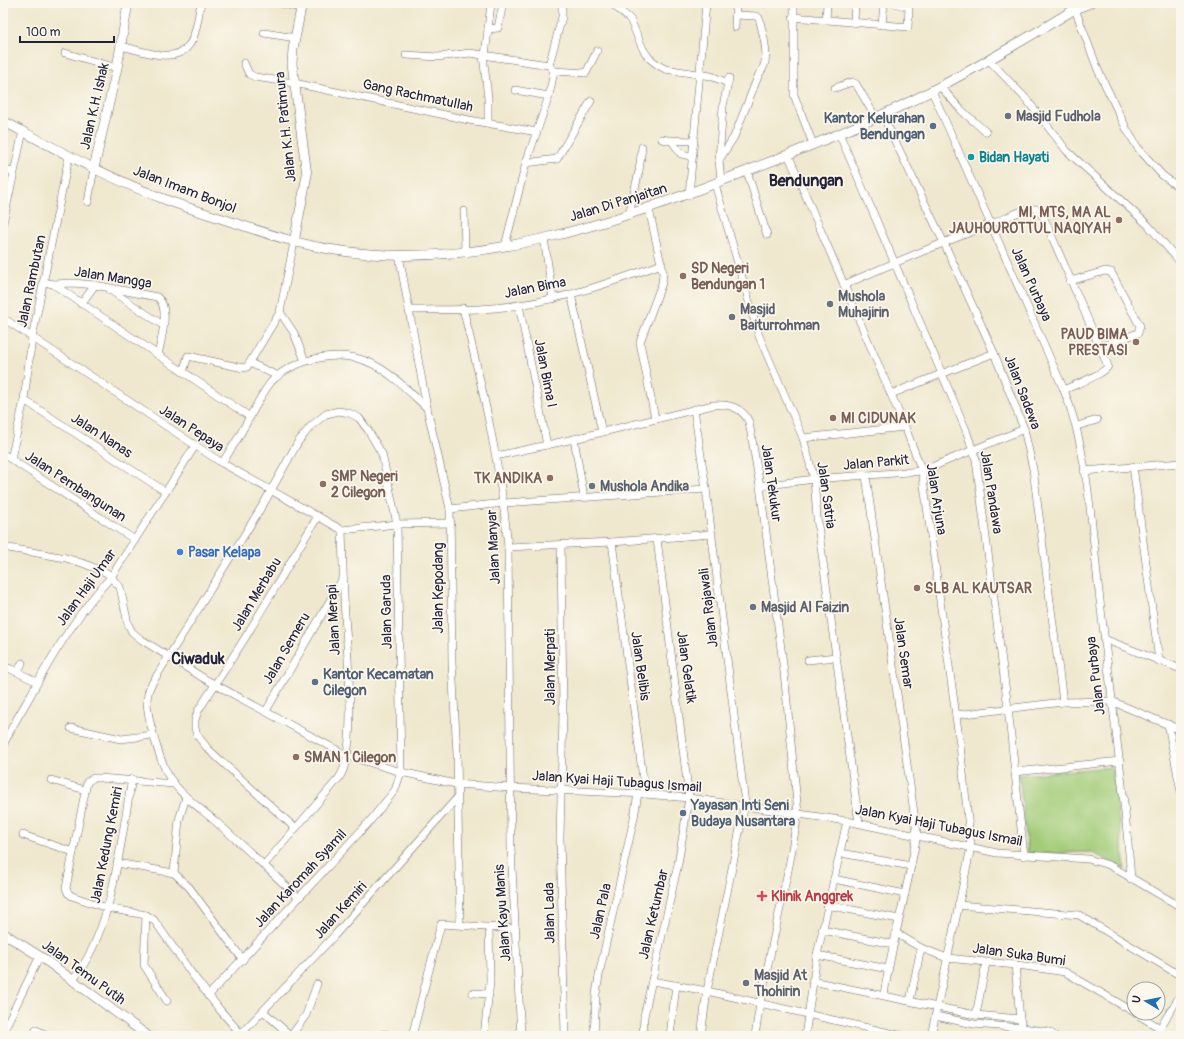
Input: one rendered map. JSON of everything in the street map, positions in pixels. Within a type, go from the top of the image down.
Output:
[{"type":"street","name":"Jalan K.H. Ishak","points":[[94,168],[122,46],[128,3]]},
{"type":"street","points":[[122,46],[166,55],[178,54],[190,45],[201,3]]},
{"type":"street","points":[[280,3],[302,6]]},
{"type":"street","points":[[488,122],[488,98],[484,56],[491,3]]},
{"type":"street","points":[[488,29],[498,28],[503,3]]},
{"type":"street","points":[[505,246],[526,162],[549,96],[552,68],[562,17],[562,3]]},
{"type":"street","points":[[689,195],[706,3]]},
{"type":"street","points":[[735,27],[736,3]]},
{"type":"street","points":[[794,3],[794,95],[813,144]]},
{"type":"street","points":[[826,20],[827,3]]},
{"type":"street","points":[[854,22],[855,3]]},
{"type":"street","points":[[882,25],[884,3]]},
{"type":"street","points":[[793,17],[906,28],[909,26],[909,7],[894,3]]},
{"type":"street","points":[[986,132],[936,89],[989,60],[1074,6],[1090,3]]},
{"type":"street","points":[[614,4],[630,19],[643,49],[652,61],[666,69],[699,74]]},
{"type":"street","name":"Jalan K.H. Patimura","points":[[294,242],[307,175],[292,64],[302,6]]},
{"type":"street","points":[[1074,6],[1098,70],[1127,130],[1138,148],[1162,176],[1181,189]]},
{"type":"street","points":[[719,160],[734,137],[766,62],[759,18],[756,16],[736,15]]},
{"type":"street","points":[[264,33],[296,38]]},
{"type":"street","points":[[406,55],[438,57],[470,53],[586,73],[597,51]]},
{"type":"street","points":[[65,53],[117,68]]},
{"type":"street","points":[[989,60],[1026,100],[1067,150],[1148,225],[1181,263]]},
{"type":"street","name":"Gang Rachmatullah","points":[[244,63],[249,74],[255,77],[294,83],[537,132]]},
{"type":"street","name":"Jalan Satria","points":[[699,74],[728,81],[721,121],[718,183],[759,336],[803,438],[814,479],[836,657],[859,823]]},
{"type":"street","name":"Jalan Sadewa","points":[[835,88],[852,82],[856,84],[879,116],[944,243],[994,354],[1024,429],[1033,469],[1063,702]]},
{"type":"street","name":"Jalan Di Panjaitan","points":[[294,242],[335,250],[399,256],[465,252],[544,238],[629,215],[689,195],[879,116],[936,89]]},
{"type":"street","name":"Jalan Purbaya","points":[[936,89],[992,224],[1064,390],[1077,426],[1084,471],[1111,701],[1120,761],[1131,879]]},
{"type":"street","points":[[515,90],[549,96]]},
{"type":"street","points":[[526,162],[557,159],[591,101]]},
{"type":"street","name":"Jalan Imam Bonjol","points":[[3,121],[69,156],[162,198],[294,242]]},
{"type":"street","points":[[3,223],[22,131]]},
{"type":"street","name":"Jalan Pandawa","points":[[839,133],[942,374],[973,451],[979,477],[1008,708],[1024,856]]},
{"type":"street","points":[[692,156],[679,153],[666,140],[693,141]]},
{"type":"street","points":[[629,215],[639,171],[642,147]]},
{"type":"street","name":"Jalan Arjuna","points":[[788,154],[905,427],[922,471],[956,715],[971,847],[931,1036]]},
{"type":"street","name":"Jalan Rambutan","points":[[11,459],[24,400],[32,338],[69,156]]},
{"type":"street","points":[[88,202],[94,168]]},
{"type":"street","points":[[3,170],[13,172]]},
{"type":"street","points":[[747,171],[767,235]]},
{"type":"street","points":[[844,285],[894,262],[1033,208],[1040,211],[1108,368],[1064,390]]},
{"type":"street","points":[[649,209],[662,264],[662,283],[640,342],[655,418]]},
{"type":"street","points":[[464,211],[465,252]]},
{"type":"street","points":[[544,238],[553,299]]},
{"type":"street","points":[[183,372],[188,356],[246,368],[280,312],[294,242]]},
{"type":"street","name":"Jalan Kepodang","points":[[399,256],[427,408],[450,509],[452,663],[457,754],[456,784],[460,924]]},
{"type":"street","name":"Jalan Bima","points":[[409,310],[519,305],[553,299],[662,264]]},
{"type":"street","points":[[1070,281],[1105,270],[1111,272],[1140,326],[1138,333],[1100,347]]},
{"type":"street","points":[[44,282],[53,284],[250,417]]},
{"type":"street","name":"Jalan Mangga","points":[[53,284],[73,283],[94,285],[138,292],[160,299],[165,310],[158,355]]},
{"type":"street","points":[[81,304],[94,285]]},
{"type":"street","points":[[108,288],[163,325]]},
{"type":"street","points":[[571,294],[602,432]]},
{"type":"street","name":"Jalan Bima I","points":[[519,305],[546,445]]},
{"type":"street","name":"Jalan Manyar","points":[[463,308],[496,456],[504,502],[508,547],[511,788]]},
{"type":"street","points":[[280,312],[294,333],[305,361]]},
{"type":"street","name":"Jalan Pepaya","points":[[3,318],[222,463],[342,530]]},
{"type":"street","points":[[891,394],[994,354]]},
{"type":"street","points":[[222,463],[264,392],[278,376],[305,361],[339,355],[350,356],[372,362],[388,373],[427,408]]},
{"type":"street","points":[[250,363],[278,376]]},
{"type":"street","name":"Jalan Nanas","points":[[24,400],[166,492]]},
{"type":"street","name":"Jalan Tekukur","points":[[496,456],[720,404],[741,409],[746,414],[750,422],[760,486],[784,672],[798,813],[790,861],[760,1003],[755,1036]]},
{"type":"street","name":"Jalan Rajawali","points":[[694,409],[712,534],[745,804],[707,991],[701,1036]]},
{"type":"street","name":"Jalan Garuda","points":[[298,897],[264,865],[186,797],[174,784],[168,774],[153,735],[146,707],[148,692],[298,442],[311,426],[332,412],[349,412],[359,418],[382,454],[397,524],[401,772]]},
{"type":"street","points":[[1077,426],[1097,420]]},
{"type":"street","points":[[803,438],[905,427]]},
{"type":"street","name":"Jalan Parkit","points":[[760,486],[814,479],[922,471],[1024,429]]},
{"type":"street","points":[[574,439],[584,497]]},
{"type":"street","name":"Jalan Haji Umar","points":[[3,746],[6,730],[55,651],[101,588],[111,577],[195,446]]},
{"type":"street","name":"Jalan Pembangunan","points":[[3,454],[136,540]]},
{"type":"street","points":[[1084,471],[1181,463]]},
{"type":"street","points":[[1133,466],[1159,661]]},
{"type":"street","name":"Jalan Semar","points":[[866,476],[916,834],[911,866],[893,944],[884,995]]},
{"type":"street","points":[[450,509],[504,502],[706,489]]},
{"type":"street","name":"Jalan Merbabu","points":[[296,828],[208,749],[197,735],[195,720],[198,711],[245,638],[318,516]]},
{"type":"street","points":[[342,530],[397,524],[451,523]]},
{"type":"street","name":"Jalan Merapi","points":[[342,530],[343,578],[349,679],[348,756]]},
{"type":"street","points":[[508,547],[612,542],[712,534]]},
{"type":"street","name":"Jalan Gelatik","points":[[657,539],[690,798]]},
{"type":"street","name":"Jalan Belibis","points":[[612,542],[642,793]]},
{"type":"street","name":"Jalan Merpati","points":[[561,545],[562,789]]},
{"type":"street","points":[[3,547],[66,558],[100,570],[111,577]]},
{"type":"street","name":"Jalan Kyai Haji Tubagus Ismail","points":[[111,577],[120,587],[128,624],[132,632],[215,684],[348,756],[401,772],[456,784],[511,788],[642,793],[745,804],[847,820],[997,853],[1095,860],[1109,865],[1181,907]]},
{"type":"street","name":"Jalan Semeru","points":[[266,711],[343,578]]},
{"type":"street","points":[[1104,639],[1181,669]]},
{"type":"street","points":[[808,660],[836,657]]},
{"type":"street","points":[[18,672],[22,663]]},
{"type":"street","points":[[3,667],[18,672],[37,682]]},
{"type":"street","points":[[956,715],[1063,702],[1111,701],[1181,730]]},
{"type":"street","points":[[1168,724],[1181,792]]},
{"type":"street","points":[[71,728],[121,739],[153,735]]},
{"type":"street","points":[[264,865],[323,798],[341,774],[348,756]]},
{"type":"street","points":[[1015,772],[1120,761]]},
{"type":"street","name":"Jalan Karomah Syamil","points":[[208,996],[243,960],[298,897],[370,821],[395,790],[401,772]]},
{"type":"street","points":[[174,784],[132,779],[94,778],[87,782],[66,888],[68,893],[72,896],[107,908],[146,915],[154,920],[162,928],[208,996],[240,1035]]},
{"type":"street","name":"Jalan Kedung Kemiri","points":[[74,980],[87,961],[107,908],[117,863],[132,779]]},
{"type":"street","points":[[51,780],[85,790]]},
{"type":"street","name":"Jalan Kayu Manis","points":[[511,788],[511,849],[521,1036]]},
{"type":"street","name":"Jalan Lada","points":[[562,789],[560,838],[565,1036]]},
{"type":"street","name":"Jalan Pala","points":[[594,1036],[596,994],[600,970],[634,818],[642,793]]},
{"type":"street","points":[[174,873],[179,820],[186,797]]},
{"type":"street","name":"Jalan Kemiri","points":[[240,1035],[366,901],[457,798]]},
{"type":"street","name":"Jalan Ketumbar","points":[[643,1036],[644,1016],[678,864],[690,798]]},
{"type":"street","points":[[805,1036],[807,1014],[817,955],[847,820]]},
{"type":"street","points":[[23,835],[73,852]]},
{"type":"street","points":[[840,853],[911,866]]},
{"type":"street","points":[[117,863],[174,873],[189,887],[243,960]]},
{"type":"street","points":[[834,879],[905,894]]},
{"type":"street","points":[[827,905],[899,919]]},
{"type":"street","points":[[958,905],[1079,915],[1181,976]]},
{"type":"street","points":[[146,915],[144,966],[167,1001]]},
{"type":"street","points":[[412,1036],[440,926],[443,924],[460,924],[516,929]]},
{"type":"street","points":[[484,1036],[489,994],[489,927]]},
{"type":"street","points":[[822,930],[893,944]]},
{"type":"street","name":"Jalan Temu Putih","points":[[3,933],[40,956],[74,980],[148,1036]]},
{"type":"street","name":"Jalan Suka Bumi","points":[[896,933],[921,948],[947,958],[1056,970],[1073,976],[1126,1008]]},
{"type":"street","points":[[910,1001],[921,948]]},
{"type":"street","points":[[817,955],[888,969]]},
{"type":"street","points":[[3,1032],[40,956]]},
{"type":"street","points":[[976,1015],[986,962]]},
{"type":"street","points":[[1014,965],[1020,1019],[1023,1028]]},
{"type":"street","points":[[652,981],[707,991],[807,1014],[877,1034],[903,1036]]},
{"type":"street","points":[[812,982],[884,995],[937,1008],[976,1015],[1020,1019]]},
{"type":"street","points":[[263,1011],[291,1036],[306,1015],[318,984]]},
{"type":"street","points":[[670,1036],[676,985]]},
{"type":"street","points":[[474,993],[489,994]]},
{"type":"street","points":[[1155,1036],[1181,994]]},
{"type":"street","points":[[935,1016],[974,1024],[1050,1032],[1055,1036]]},
{"type":"street","name":"Jalan Suka Bumi","points":[[1148,1021],[1160,1028]]},
{"type":"street","points":[[33,1036],[36,1030],[49,1036]]},
{"type":"street","points":[[382,1036],[383,1034],[397,1036]]},
{"type":"green space","points":[[1112,767],[1125,869],[1091,852],[1028,854],[1019,775]]},
{"type":"place","name":"Masjid Fudhola","points":[[1008,116]]},
{"type":"place","name":"Kantor Kelurahan Bendungan","points":[[933,126]]},
{"type":"place","name":"Bidan Hayati","points":[[971,157]]},
{"type":"place","name":"MI, MTS, MA AL JAUHOUROTTUL NAQIYAH","points":[[1119,220]]},
{"type":"place","name":"SD Negeri Bendungan 1","points":[[683,276]]},
{"type":"place","name":"Mushola Muhajirin","points":[[830,304]]},
{"type":"place","name":"Masjid Baiturrohman","points":[[732,317]]},
{"type":"place","name":"PAUD BIMA PRESTASI","points":[[1136,342]]},
{"type":"place","name":"MI CIDUNAK","points":[[833,418]]},
{"type":"place","name":"TK ANDIKA","points":[[550,478]]},
{"type":"place","name":"SMP Negeri 2 Cilegon","points":[[323,484]]},
{"type":"place","name":"Mushola Andika","points":[[592,486]]},
{"type":"place","name":"Pasar Kelapa","points":[[180,552]]},
{"type":"place","name":"SLB AL KAUTSAR","points":[[917,588]]},
{"type":"place","name":"Masjid Al Faizin","points":[[753,607]]},
{"type":"place","name":"Kantor Kecamatan Cilegon","points":[[315,682]]},
{"type":"place","name":"SMAN 1 Cilegon","points":[[296,757]]},
{"type":"place","name":"Yayasan Inti Seni Budaya Nusantara","points":[[683,813]]},
{"type":"place","name":"Klinik Anggrek","points":[[762,896]]},
{"type":"place","name":"Masjid At Thohirin","points":[[746,983]]},
{"type":"district","name":"Bendungan","points":[[806,180]]},
{"type":"district","name":"Ciwaduk","points":[[198,658]]}]
